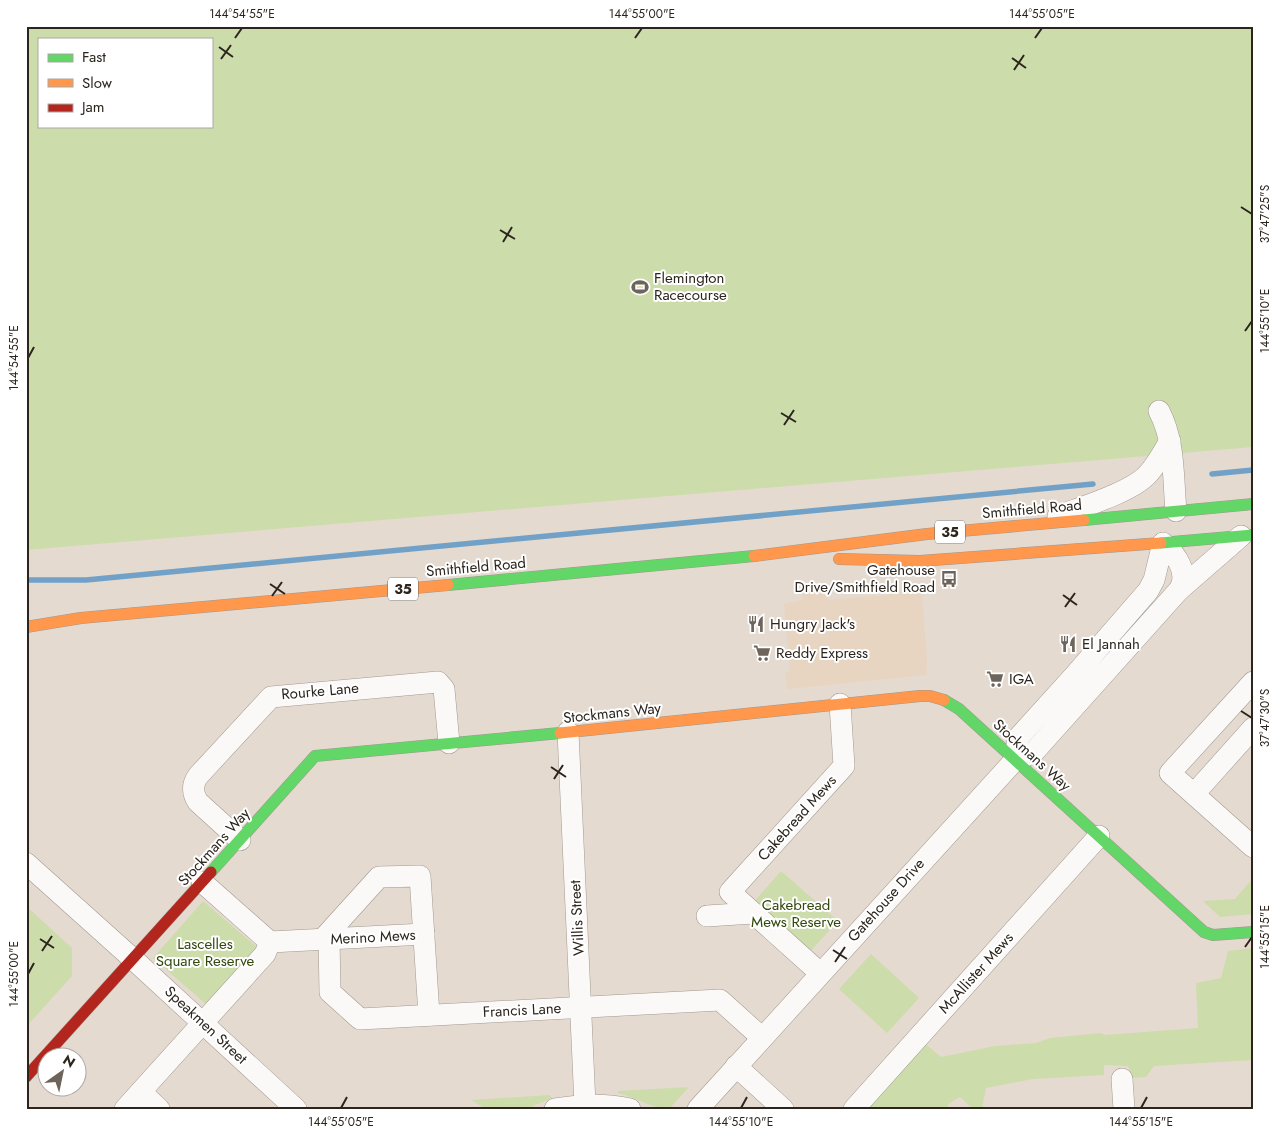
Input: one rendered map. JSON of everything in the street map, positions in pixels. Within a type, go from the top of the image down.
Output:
[{"type":"main road","name":"Smithfield Road","points":[[26,627],[76,619],[725,560],[927,534],[1253,504]]},
{"type":"main road","points":[[1131,515],[1152,534],[1176,511]]},
{"type":"main road","name":"Smithfield Road","points":[[725,560],[778,558],[920,561],[1152,534],[1247,535]]},
{"type":"main road","name":"Smithfield Road","points":[[26,618],[76,619]]},
{"type":"main road","name":"Stockmans Way","points":[[26,1077],[315,756],[920,696],[937,697],[955,706],[1204,932],[1213,935],[1253,932]]},
{"type":"street","points":[[1159,412],[1170,441],[1176,511]]},
{"type":"street","points":[[1039,523],[1099,500],[1136,483],[1148,475],[1170,441]]},
{"type":"street","points":[[1152,534],[1171,550],[1182,571],[1183,581],[1179,590]]},
{"type":"street","points":[[1083,682],[1150,588],[1155,575],[1152,534]]},
{"type":"street","points":[[1015,760],[1018,738],[1083,682],[1179,590],[1247,535]]},
{"type":"street","points":[[26,642],[76,619]]},
{"type":"street","name":"Rourke Lane","points":[[240,840],[198,802],[194,794],[194,784],[201,772],[271,697],[438,682],[444,688],[449,743]]},
{"type":"street","points":[[1253,682],[1170,773],[1253,847]]},
{"type":"street","name":"Cakebread Mews","points":[[820,973],[730,892],[844,766],[840,704]]},
{"type":"street","name":"Willis Street","points":[[568,732],[585,1105]]},
{"type":"street","points":[[1194,794],[1249,736]]},
{"type":"street","name":"Gatehouse Drive","points":[[698,1109],[1015,760]]},
{"type":"street","name":"McAllister Mews","points":[[854,1109],[1099,836]]},
{"type":"street","name":"Speakmen Street","points":[[26,863],[133,958],[296,1109]]},
{"type":"street","name":"Merino Mews","points":[[325,940],[379,877],[420,876],[429,1015]]},
{"type":"street","points":[[125,1109],[265,954],[270,942],[202,882]]},
{"type":"street","points":[[707,916],[753,913]]},
{"type":"street","name":"Merino Mews","points":[[270,942],[424,934]]},
{"type":"street","name":"Francis Lane","points":[[325,940],[330,992],[360,1019],[720,1000],[762,1037]]},
{"type":"street","points":[[736,1066],[784,1109]]},
{"type":"street","points":[[1122,1079],[1124,1109]]},
{"type":"street","points":[[141,1092],[160,1109]]},
{"type":"street","points":[[555,1109],[610,1104],[630,1109]]},
{"type":"shaded area","points":[[898,587],[921,587],[927,660],[926,675],[788,689],[785,673],[790,672],[784,604],[802,600],[803,596],[797,590],[821,589],[828,600],[888,595]]},
{"type":"green space","name":"Flemington Racecourse","points":[[26,26],[1253,26],[1253,447],[26,550]]},
{"type":"green space","name":"Cakebread Mews Reserve","points":[[781,871],[838,921],[808,954],[752,904]]},
{"type":"green space","points":[[1253,878],[1253,914],[1220,917],[1203,901],[1235,899]]},
{"type":"green space","name":"Lascelles Square Reserve","points":[[203,901],[258,948],[207,1005],[153,958]]},
{"type":"green space","points":[[26,906],[72,948],[72,976],[26,1027]]},
{"type":"green space","points":[[1253,948],[1253,1060],[1154,1066],[1146,1077],[1132,1078],[1128,1066],[1104,1065],[1104,1075],[1033,1079],[986,1088],[982,1109],[973,1109],[960,1097],[951,1102],[945,1109],[862,1109],[922,1041],[941,1057],[995,1046],[1036,1043],[1050,1038],[1101,1033],[1105,1035],[1198,1028],[1196,983],[1221,978],[1228,951]]},
{"type":"green space","name":"Cakebread Mews Reserve","points":[[871,954],[919,998],[887,1033],[839,989]]},
{"type":"green space","points":[[689,1087],[669,1109],[657,1107],[618,1093],[618,1091]]},
{"type":"green space","points":[[550,1095],[552,1098],[526,1109],[486,1109],[471,1100]]},
{"type":"waterway","points":[[1212,474],[1253,470]]},
{"type":"waterway","points":[[26,580],[86,580],[1093,484]]},
{"type":"traffic: fast","points":[[1084,520],[1253,504]]},
{"type":"traffic: fast","points":[[1161,543],[1253,535]]},
{"type":"traffic: fast","points":[[448,585],[754,556]]},
{"type":"traffic: fast","points":[[944,700],[959,709],[1204,932],[1213,935],[1253,932]]},
{"type":"traffic: fast","points":[[211,872],[315,756],[560,733]]},
{"type":"traffic: slow","points":[[754,556],[927,534],[1084,520]]},
{"type":"traffic: slow","points":[[839,559],[920,561],[1161,543]]},
{"type":"traffic: slow","points":[[26,627],[81,618],[448,585]]},
{"type":"traffic: slow","points":[[560,733],[920,696],[930,696],[944,700]]},
{"type":"traffic: jam","points":[[26,1077],[211,872]]},
{"type":"place","name":"Flemington Racecourse","points":[[640,287]]},
{"type":"place","name":"Gatehouse Drive/Smithfield Road","points":[[949,579]]},
{"type":"place","name":"Hungry Jack's","points":[[756,624]]},
{"type":"place","name":"El Jannah","points":[[1068,644]]},
{"type":"place","name":"Reddy Express","points":[[762,653]]},
{"type":"place","name":"IGA","points":[[995,679]]}]
